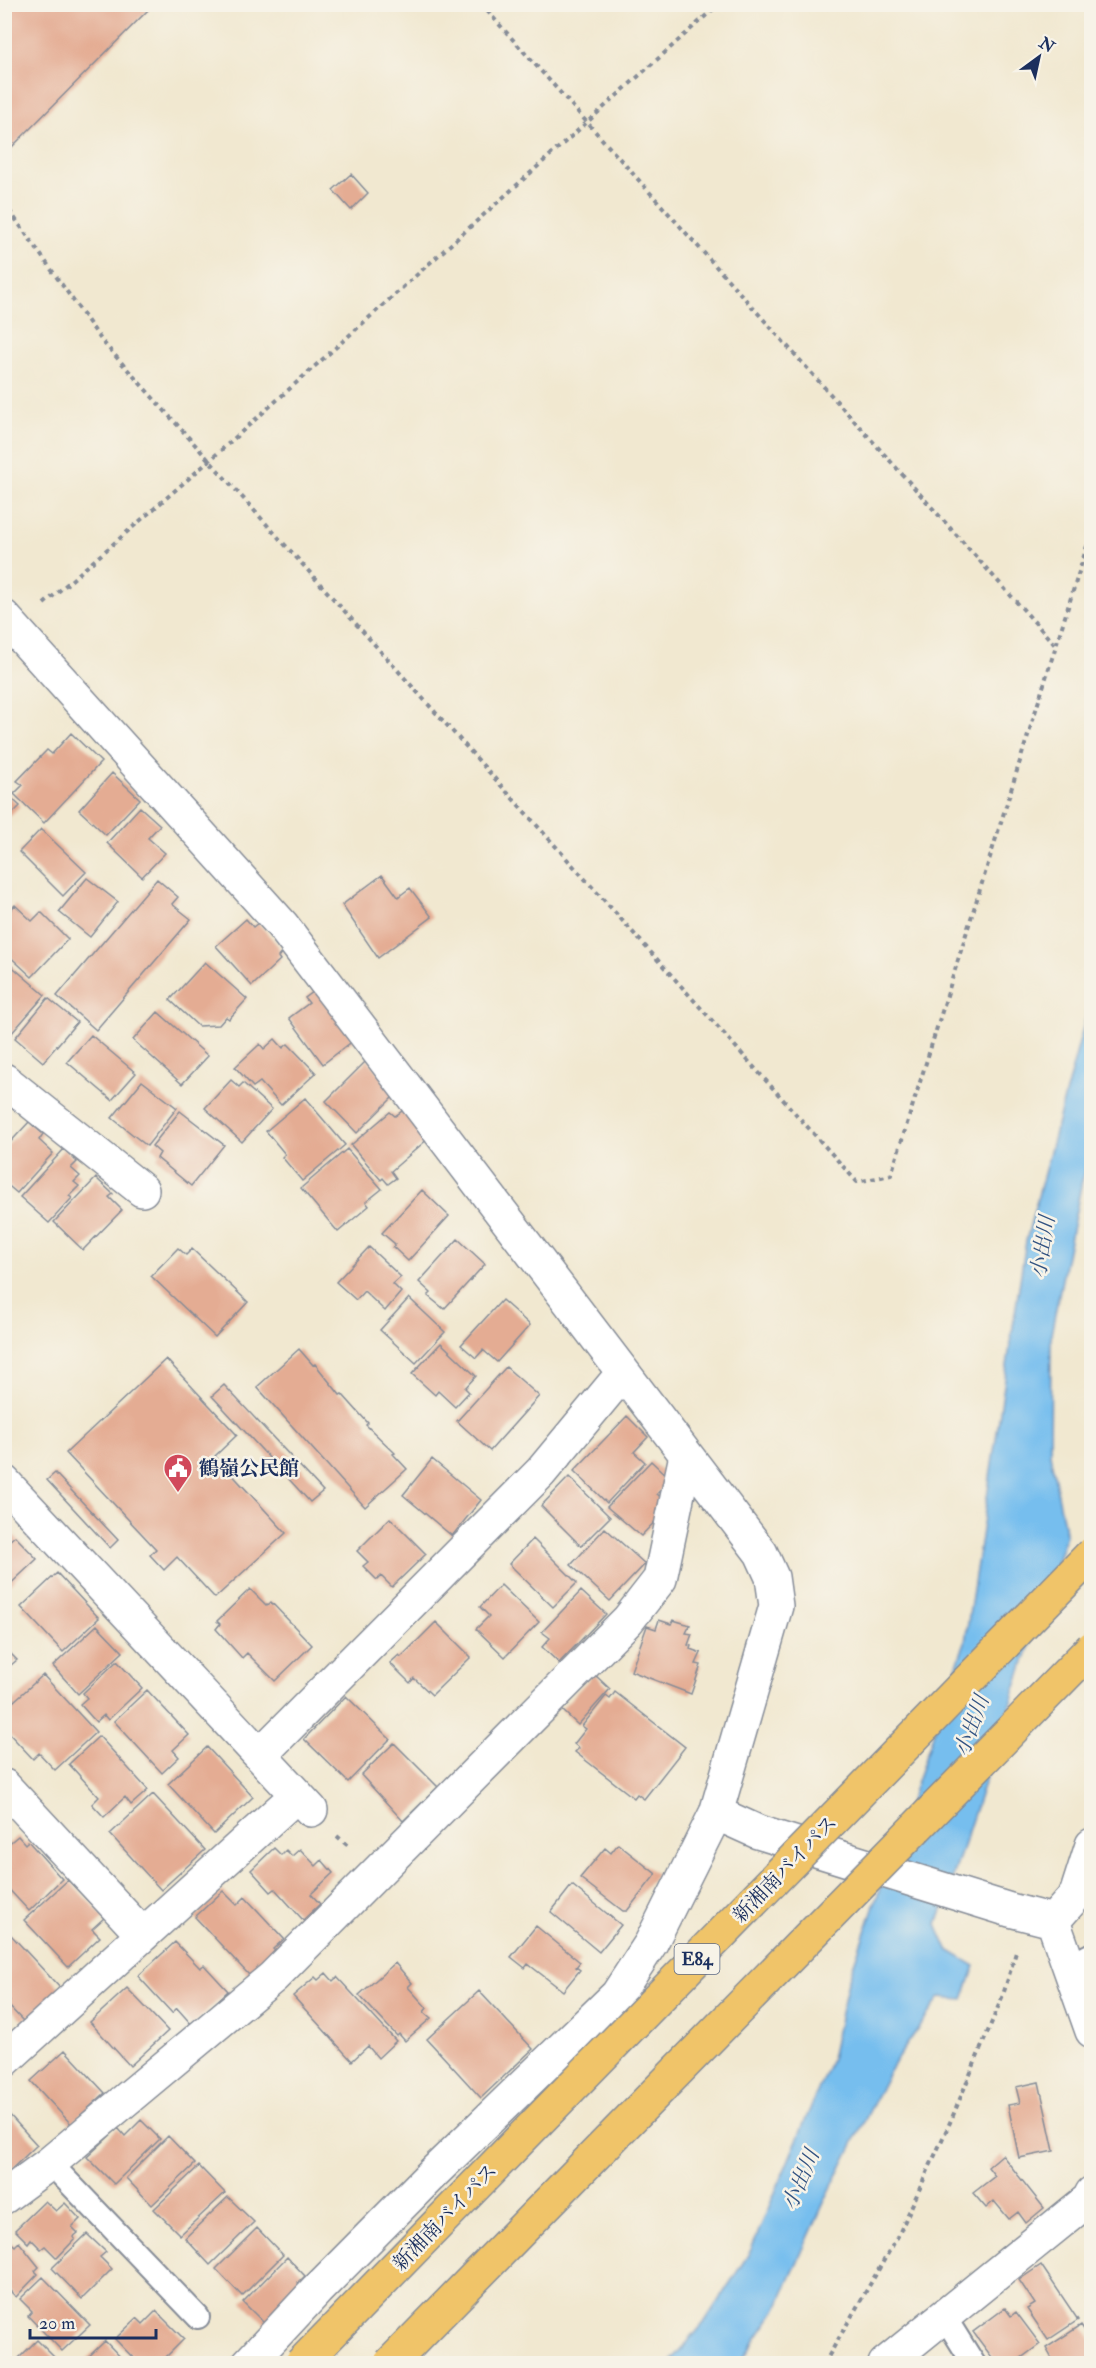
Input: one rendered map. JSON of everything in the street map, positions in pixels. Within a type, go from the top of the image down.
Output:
[{"type":"highway","name":"新湘南バイパス","points":[[302,2364],[1092,1554]]},
{"type":"highway","points":[[390,2364],[1092,1648]]},
{"type":"street","points":[[8,631],[282,925],[761,1553],[772,1577],[776,1606],[716,1813],[651,1943],[616,1995],[422,2184],[317,2290],[248,2364]]},
{"type":"street","points":[[4,1080],[142,1190]]},
{"type":"street","points":[[260,1755],[541,1472],[623,1373]]},
{"type":"street","points":[[4,2197],[50,2163],[273,1977],[628,1620],[660,1580],[686,1455]]},
{"type":"street","points":[[4,1482],[304,1803],[143,1935],[4,2061]]},
{"type":"street","points":[[4,1786],[143,1935]]},
{"type":"street","points":[[716,1813],[758,1832],[1030,1915],[1080,1960],[1092,2031]]},
{"type":"street","points":[[1030,1915],[1076,1895],[1092,1845]]},
{"type":"street","points":[[885,2364],[1091,2197]]},
{"type":"lane","points":[[50,2163],[198,2317]]},
{"type":"lane","points":[[944,2316],[974,2364]]},
{"type":"path","points":[[481,4],[1056,645]]},
{"type":"path","points":[[8,631],[208,461],[719,4]]},
{"type":"path","points":[[4,203],[102,340],[208,461],[857,1182],[891,1175],[1092,530]]},
{"type":"path","points":[[304,1803],[375,1873]]},
{"type":"path","points":[[824,2364],[898,2236],[952,2118],[1003,1995],[1030,1915]]},
{"type":"water","name":"小出川","points":[[1091,998],[1091,1151],[1082,1181],[1051,1334],[1050,1454],[1066,1535],[937,1925],[948,1950],[975,1966],[963,1999],[940,1997],[892,2066],[826,2198],[776,2310],[740,2363],[669,2364],[704,2323],[750,2252],[831,2059],[848,1981],[965,1642],[1026,1241]]},
{"type":"building","points":[[4,4],[154,4],[4,155]]},
{"type":"building","points":[[351,174],[368,193],[351,210],[333,190]]},
{"type":"building","points":[[71,733],[101,762],[44,823],[14,794],[23,785],[17,781],[47,750],[52,754]]},
{"type":"building","points":[[112,773],[140,799],[106,835],[79,810]]},
{"type":"building","points":[[4,791],[20,806],[4,822]]},
{"type":"building","points":[[140,807],[160,825],[148,838],[165,853],[142,877],[107,843]]},
{"type":"building","points":[[41,829],[86,872],[63,896],[19,852]]},
{"type":"building","points":[[382,875],[398,897],[410,888],[432,917],[378,958],[342,905]]},
{"type":"building","points":[[87,878],[118,902],[90,937],[59,912]]},
{"type":"building","points":[[157,879],[178,897],[172,904],[191,919],[96,1030],[57,996]]},
{"type":"building","points":[[15,905],[32,921],[41,912],[68,939],[32,977],[4,951],[4,916]]},
{"type":"building","points":[[246,919],[253,927],[258,923],[282,952],[278,957],[280,960],[252,986],[216,946]]},
{"type":"building","points":[[205,962],[247,999],[229,1019],[226,1017],[219,1025],[198,1026],[170,1000]]},
{"type":"building","points":[[8,963],[45,995],[4,1042],[4,968]]},
{"type":"building","points":[[317,989],[354,1040],[323,1064],[289,1018],[309,1003],[305,998]]},
{"type":"building","points":[[48,998],[77,1022],[43,1062],[15,1038]]},
{"type":"building","points":[[158,1012],[208,1056],[182,1084],[133,1040]]},
{"type":"building","points":[[91,1035],[136,1073],[112,1100],[67,1062]]},
{"type":"building","points":[[275,1039],[283,1048],[288,1044],[316,1073],[281,1105],[260,1082],[253,1087],[235,1067],[260,1044],[264,1049]]},
{"type":"building","points":[[368,1059],[396,1094],[357,1133],[326,1101]]},
{"type":"building","points":[[231,1080],[239,1087],[243,1083],[272,1109],[242,1142],[205,1108]]},
{"type":"building","points":[[142,1081],[177,1108],[147,1146],[112,1118]]},
{"type":"building","points":[[305,1098],[345,1145],[302,1181],[282,1157],[285,1154],[266,1131]]},
{"type":"building","points":[[405,1109],[430,1137],[391,1171],[396,1178],[388,1184],[383,1178],[381,1180],[351,1145],[390,1112],[395,1116]]},
{"type":"building","points":[[180,1111],[224,1145],[191,1186],[157,1158],[160,1153],[152,1146]]},
{"type":"building","points":[[29,1122],[43,1134],[39,1140],[53,1153],[17,1193],[4,1182],[4,1149]]},
{"type":"building","points":[[64,1149],[77,1162],[71,1168],[80,1176],[74,1182],[79,1186],[69,1196],[72,1198],[49,1223],[20,1197]]},
{"type":"building","points":[[347,1149],[382,1189],[366,1202],[369,1206],[338,1232],[301,1188]]},
{"type":"building","points":[[96,1178],[113,1194],[109,1197],[122,1210],[83,1250],[54,1222]]},
{"type":"building","points":[[422,1190],[449,1216],[408,1261],[393,1247],[395,1244],[382,1233]]},
{"type":"building","points":[[458,1239],[485,1264],[444,1309],[428,1296],[431,1293],[419,1282]]},
{"type":"building","points":[[369,1247],[401,1277],[393,1284],[401,1292],[385,1311],[364,1291],[356,1300],[336,1282]]},
{"type":"building","points":[[178,1248],[186,1255],[192,1249],[248,1302],[215,1337],[151,1276]]},
{"type":"building","points":[[409,1298],[445,1332],[416,1363],[380,1330]]},
{"type":"building","points":[[502,1300],[530,1325],[497,1362],[483,1350],[476,1358],[461,1345]]},
{"type":"building","points":[[441,1343],[476,1376],[465,1388],[469,1392],[455,1407],[438,1391],[435,1395],[412,1374]]},
{"type":"building","points":[[299,1349],[313,1365],[315,1364],[340,1395],[342,1394],[368,1423],[366,1425],[395,1453],[393,1454],[407,1469],[365,1507],[257,1387]]},
{"type":"building","name":"鶴嶺公民館","points":[[166,1359],[237,1435],[215,1456],[286,1533],[215,1598],[177,1557],[164,1570],[150,1555],[156,1549],[66,1453]]},
{"type":"building","points":[[506,1367],[539,1396],[490,1451],[457,1421]]},
{"type":"building","points":[[224,1385],[323,1491],[310,1502],[212,1396]]},
{"type":"building","points":[[627,1416],[648,1437],[634,1452],[645,1462],[607,1503],[574,1471]]},
{"type":"building","points":[[432,1459],[481,1500],[452,1536],[403,1495]]},
{"type":"building","points":[[651,1461],[670,1479],[657,1494],[666,1502],[665,1511],[641,1536],[607,1507]]},
{"type":"building","points":[[55,1473],[118,1540],[110,1548],[47,1480]]},
{"type":"building","points":[[569,1477],[610,1517],[581,1546],[541,1506]]},
{"type":"building","points":[[390,1518],[426,1554],[392,1587],[381,1576],[377,1580],[363,1566],[368,1562],[357,1551]]},
{"type":"building","points":[[605,1528],[645,1564],[610,1601],[571,1565]]},
{"type":"building","points":[[4,1536],[9,1541],[15,1536],[37,1559],[4,1590]]},
{"type":"building","points":[[533,1539],[577,1583],[553,1607],[509,1564]]},
{"type":"building","points":[[57,1573],[99,1618],[63,1652],[21,1607]]},
{"type":"building","points":[[501,1585],[539,1622],[505,1657],[476,1629],[489,1616],[480,1607]]},
{"type":"building","points":[[250,1589],[267,1606],[271,1602],[312,1645],[275,1681],[247,1653],[242,1658],[216,1629],[220,1624],[217,1621]]},
{"type":"building","points":[[581,1591],[606,1614],[559,1663],[542,1647],[550,1638],[542,1632]]},
{"type":"building","points":[[659,1620],[671,1624],[673,1620],[690,1625],[686,1633],[692,1634],[688,1645],[691,1646],[690,1649],[701,1653],[696,1664],[701,1665],[691,1694],[631,1671],[647,1626],[656,1629]]},
{"type":"building","points":[[436,1622],[471,1657],[432,1695],[414,1678],[410,1683],[390,1663],[399,1655],[401,1657]]},
{"type":"building","points":[[97,1625],[123,1652],[78,1694],[53,1666]]},
{"type":"building","points":[[4,1647],[17,1660],[4,1671]]},
{"type":"building","points":[[117,1661],[142,1688],[108,1720],[104,1715],[96,1722],[80,1704],[87,1698],[83,1693]]},
{"type":"building","points":[[594,1674],[610,1689],[578,1725],[561,1709]]},
{"type":"building","points":[[43,1675],[96,1732],[55,1770],[39,1753],[33,1759],[4,1728],[4,1710]]},
{"type":"building","points":[[147,1690],[189,1735],[173,1750],[179,1757],[162,1773],[114,1721]]},
{"type":"building","points":[[615,1692],[685,1747],[644,1799],[637,1794],[634,1798],[575,1752],[579,1748],[574,1744],[586,1729],[582,1726],[606,1696],[610,1699]]},
{"type":"building","points":[[346,1696],[390,1739],[348,1782],[304,1739]]},
{"type":"building","points":[[99,1736],[148,1790],[131,1805],[125,1797],[104,1817],[92,1804],[99,1797],[69,1764]]},
{"type":"building","points":[[394,1743],[438,1787],[403,1821],[361,1775]]},
{"type":"building","points":[[207,1747],[253,1797],[214,1834],[168,1784]]},
{"type":"building","points":[[153,1794],[205,1850],[161,1890],[110,1834]]},
{"type":"building","points":[[18,1836],[25,1844],[28,1841],[62,1879],[29,1911],[4,1884],[4,1842],[7,1845]]},
{"type":"building","points":[[618,1844],[656,1874],[627,1911],[623,1911],[580,1878],[605,1848],[611,1853]]},
{"type":"building","points":[[274,1848],[281,1855],[286,1850],[292,1856],[300,1849],[316,1866],[322,1860],[333,1873],[311,1894],[320,1904],[303,1920],[275,1889],[271,1892],[251,1870]]},
{"type":"building","points":[[68,1880],[104,1918],[92,1929],[100,1937],[68,1967],[24,1920]]},
{"type":"building","points":[[572,1885],[621,1925],[599,1952],[551,1912]]},
{"type":"building","points":[[223,1891],[237,1905],[245,1897],[284,1939],[273,1949],[276,1952],[250,1976],[195,1917]]},
{"type":"building","points":[[536,1926],[580,1962],[576,1967],[580,1970],[563,1991],[528,1964],[525,1968],[511,1957]]},
{"type":"building","points":[[11,1935],[62,1990],[23,2021],[7,2004],[10,2001],[4,1995],[4,1941]]},
{"type":"building","points":[[175,1942],[200,1968],[204,1965],[228,1991],[192,2025],[177,2008],[172,2013],[138,1976]]},
{"type":"building","points":[[395,1963],[412,1983],[408,1987],[427,2008],[424,2012],[431,2018],[405,2041],[399,2034],[397,2036],[359,1995]]},
{"type":"building","points":[[326,1973],[333,1981],[337,1977],[396,2041],[378,2058],[368,2046],[352,2061],[293,1996],[315,1977],[318,1980]]},
{"type":"building","points":[[127,1988],[168,2031],[130,2066],[90,2022]]},
{"type":"building","points":[[479,1991],[533,2049],[481,2098],[427,2039]]},
{"type":"building","points":[[65,2050],[105,2093],[71,2124],[31,2081]]},
{"type":"building","points":[[1039,2082],[1054,2151],[1019,2158],[1008,2105],[1020,2103],[1016,2087]]},
{"type":"building","points":[[7,2112],[37,2145],[4,2176],[4,2114]]},
{"type":"building","points":[[141,2120],[160,2139],[114,2184],[87,2157],[118,2128],[125,2136]]},
{"type":"building","points":[[168,2136],[195,2164],[152,2205],[126,2178]]},
{"type":"building","points":[[1002,2155],[1044,2208],[1026,2223],[1018,2212],[1009,2219],[994,2201],[986,2208],[973,2193],[995,2176],[988,2167]]},
{"type":"building","points":[[199,2166],[225,2193],[180,2235],[154,2209]]},
{"type":"building","points":[[228,2197],[254,2222],[210,2265],[185,2238]]},
{"type":"building","points":[[45,2201],[56,2211],[65,2203],[80,2219],[72,2227],[78,2233],[73,2237],[75,2239],[57,2258],[45,2246],[41,2249],[31,2239],[28,2243],[15,2230]]},
{"type":"building","points":[[257,2228],[283,2255],[242,2296],[216,2269]]},
{"type":"building","points":[[87,2234],[106,2252],[100,2257],[112,2269],[82,2299],[52,2268]]},
{"type":"building","points":[[6,2238],[15,2246],[19,2242],[39,2267],[35,2271],[38,2274],[16,2297],[4,2285],[4,2240]]},
{"type":"building","points":[[287,2257],[305,2276],[298,2283],[306,2291],[269,2328],[243,2302]]},
{"type":"building","points":[[1041,2265],[1078,2320],[1048,2340],[1027,2309],[1035,2304],[1019,2280]]},
{"type":"building","points":[[43,2277],[90,2325],[62,2351],[28,2316],[32,2311],[20,2299]]},
{"type":"building","points":[[1005,2308],[1011,2316],[1016,2312],[1040,2344],[1013,2364],[997,2364],[973,2332]]},
{"type":"building","points":[[156,2311],[184,2339],[159,2364],[139,2364],[115,2339],[137,2318],[143,2324]]},
{"type":"building","points":[[1081,2325],[1092,2341],[1092,2364],[1055,2364],[1046,2348]]},
{"type":"building","points":[[37,2340],[61,2364],[13,2364]]},
{"type":"building","points":[[105,2341],[127,2364],[81,2364]]},
{"type":"place","name":"鶴嶺公民館","points":[[178,1494]]}]
